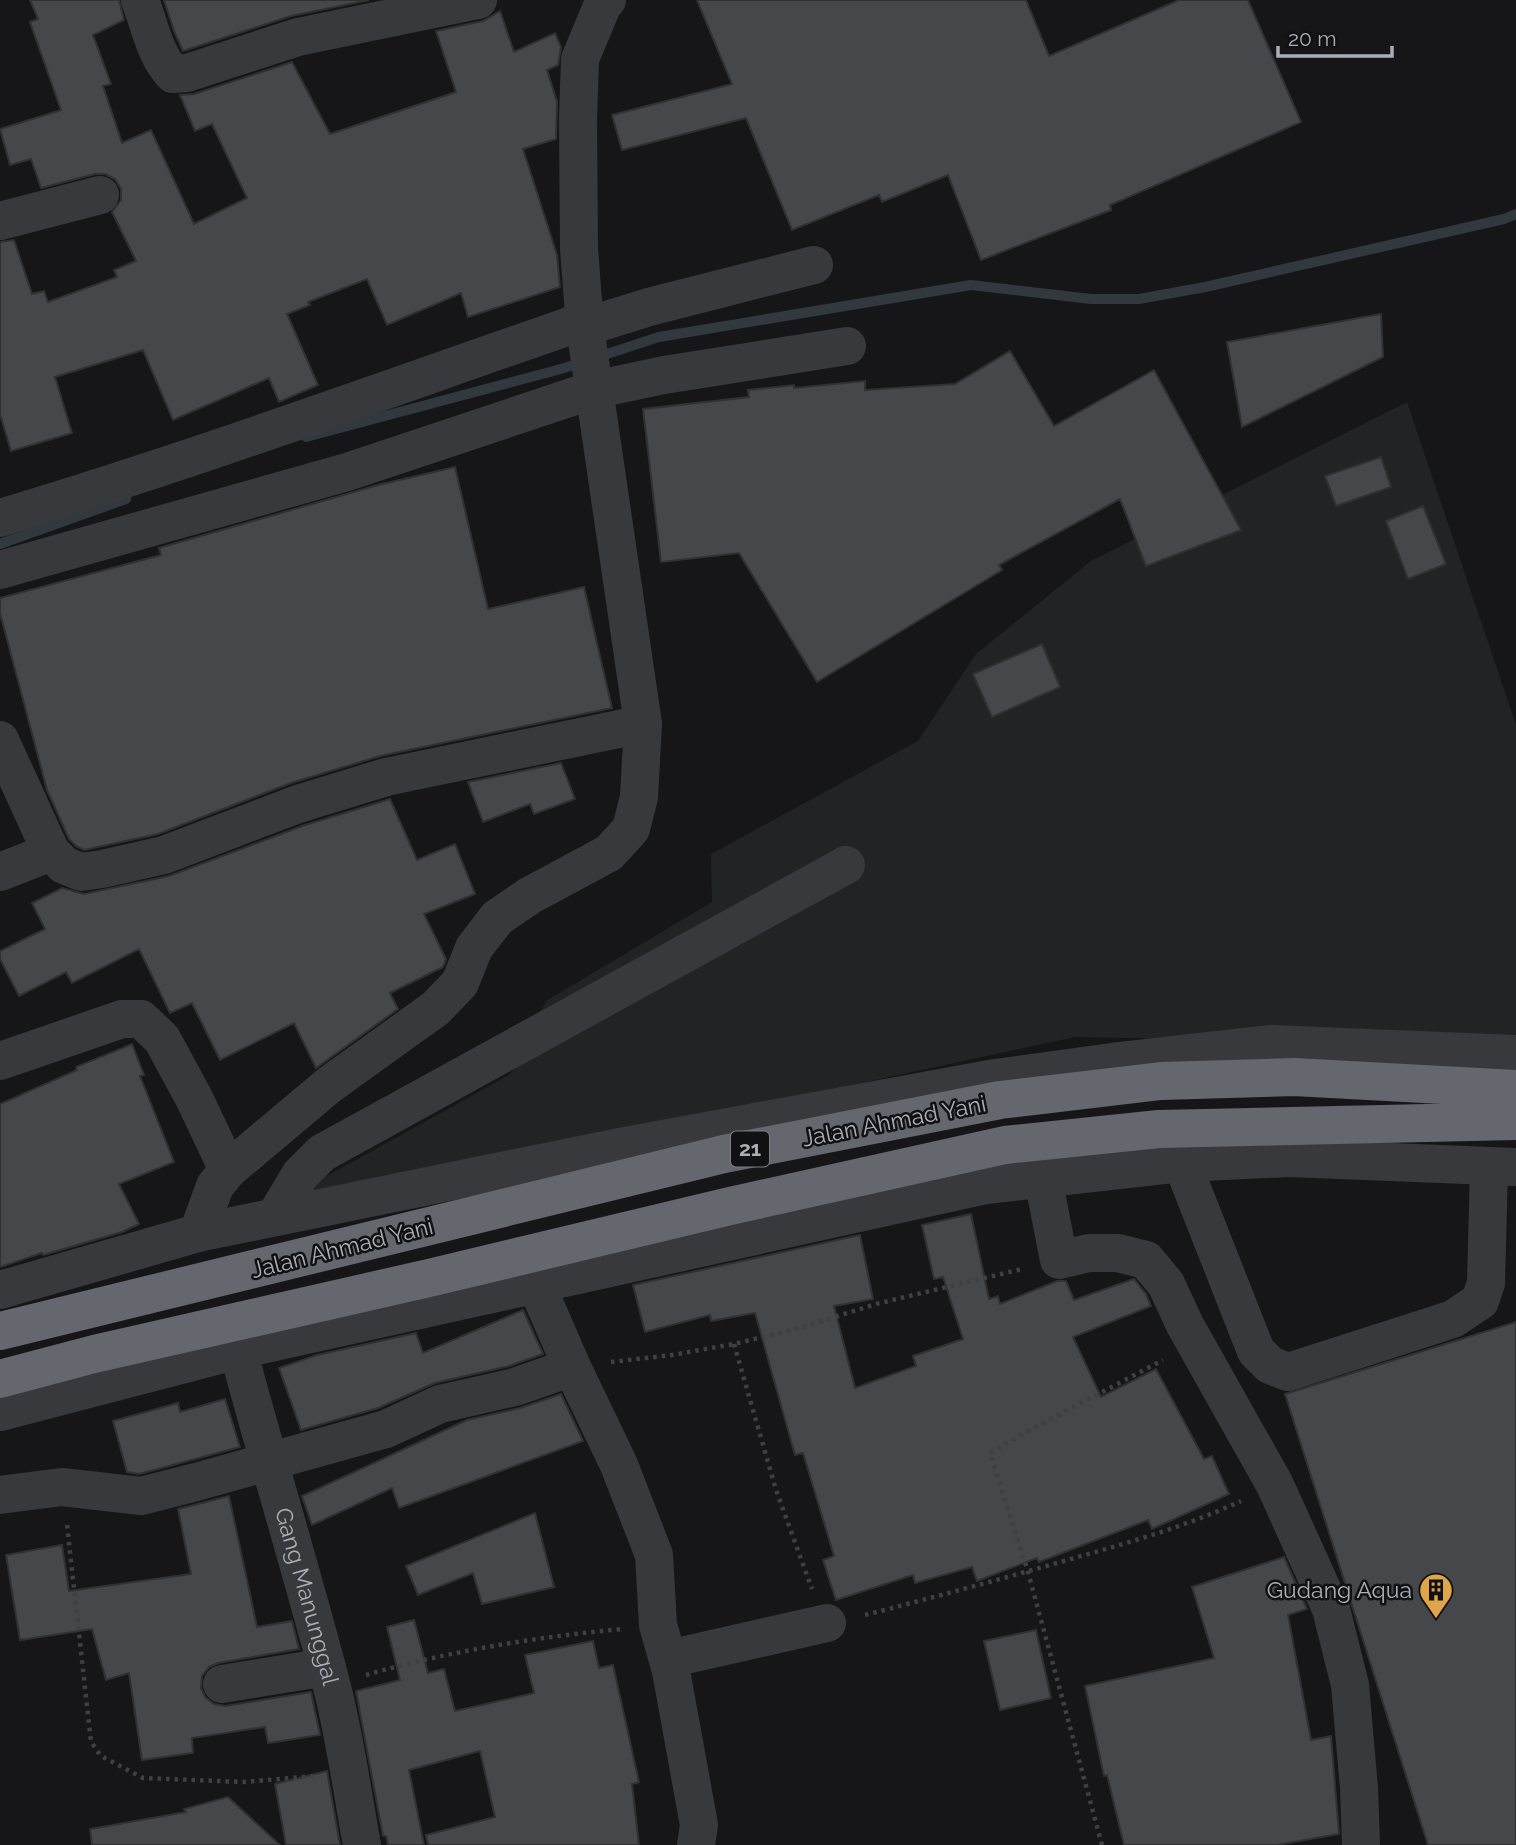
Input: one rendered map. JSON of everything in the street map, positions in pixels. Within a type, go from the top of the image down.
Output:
[{"type":"highway","name":"Jalan Ahmad Yani","points":[[0,1331],[724,1154],[1000,1100],[1161,1081],[1294,1077],[1516,1089]]},
{"type":"highway","name":"Jalan Ahmad Yani","points":[[0,1379],[107,1350],[1005,1145],[1158,1129],[1516,1121]]},
{"type":"street","points":[[140,0],[161,57],[173,74],[187,73],[298,37],[478,0]]},
{"type":"street","points":[[198,1233],[215,1186],[228,1170],[329,1085],[436,1008],[460,983],[474,948],[498,918],[529,896],[609,853],[631,829],[639,797],[643,724],[592,382],[579,249],[580,59],[602,1]]},
{"type":"street","points":[[0,221],[100,195]]},
{"type":"street","points":[[0,518],[232,445],[309,415],[649,307],[814,265]]},
{"type":"street","points":[[0,570],[346,472],[592,382],[664,375],[847,346]]},
{"type":"street","points":[[0,740],[51,852],[64,865],[81,872],[164,855],[298,804],[386,777],[643,724]]},
{"type":"street","points":[[0,872],[51,852]]},
{"type":"street","points":[[275,1217],[300,1175],[322,1153],[846,865]]},
{"type":"street","points":[[0,1061],[122,1019],[141,1019],[162,1039],[228,1170]]},
{"type":"street","points":[[0,1290],[198,1233],[619,1146],[995,1078],[1272,1044],[1516,1054]]},
{"type":"street","points":[[0,1412],[238,1350],[986,1185],[1182,1163],[1289,1158],[1502,1167],[1486,1283],[1480,1301],[1453,1319],[1288,1371],[1270,1365],[1256,1351],[1182,1163]]},
{"type":"street","points":[[1043,1178],[1059,1260],[1089,1253],[1118,1253],[1146,1260],[1166,1284],[1195,1342],[1275,1485],[1331,1609],[1350,1685],[1361,1845]]},
{"type":"street","points":[[536,1284],[619,1465],[654,1555],[663,1642],[699,1825],[696,1845]]},
{"type":"street","name":"Gang Manunggal","points":[[238,1350],[268,1462],[295,1545],[329,1676],[362,1845]]},
{"type":"street","points":[[0,1495],[62,1487],[141,1496],[386,1429],[440,1404],[515,1387],[572,1367]]},
{"type":"street","points":[[663,1642],[827,1623]]},
{"type":"street","points":[[222,1684],[329,1676]]},
{"type":"path","points":[[572,1367],[672,1355],[734,1343],[800,1328],[876,1304],[1059,1260]]},
{"type":"path","points":[[1102,1845],[1028,1572],[990,1453],[1195,1342]]},
{"type":"path","points":[[734,1343],[776,1490],[827,1623],[1028,1572],[1209,1516],[1275,1485]]},
{"type":"path","points":[[62,1487],[91,1742],[101,1756],[143,1777],[244,1782],[349,1773]]},
{"type":"path","points":[[329,1676],[397,1666],[516,1641],[663,1642]]},
{"type":"shaded area","points":[[1407,402],[1516,725],[1516,1046],[1075,1037],[290,1206],[316,1182],[511,1074],[546,1001],[712,902],[711,854],[918,741],[976,654],[1091,561]]},
{"type":"building","points":[[30,0],[119,0],[124,20],[93,35],[111,84],[103,86],[122,143],[151,130],[194,224],[247,198],[212,124],[195,131],[180,95],[194,94],[292,62],[330,134],[456,92],[436,31],[483,21],[500,11],[514,52],[555,33],[561,47],[558,65],[547,70],[557,102],[556,139],[523,149],[557,255],[560,287],[468,317],[461,293],[387,325],[367,279],[308,302],[310,305],[287,314],[318,385],[279,402],[269,378],[173,420],[143,350],[55,377],[72,433],[11,451],[0,414],[0,242],[14,240],[32,294],[44,291],[48,302],[117,277],[114,270],[136,261],[112,212],[121,200],[121,189],[115,179],[105,174],[95,174],[41,188],[31,159],[10,165],[0,129],[61,110],[30,22],[38,19]]},
{"type":"building","points":[[164,0],[369,0],[291,16],[183,51]]},
{"type":"building","points":[[697,0],[1026,0],[1049,56],[1179,0],[1248,0],[1301,122],[1110,205],[1111,210],[981,260],[948,175],[882,202],[879,195],[792,230],[746,118],[622,150],[612,115],[732,84]]},
{"type":"building","points":[[1381,314],[1383,357],[1242,427],[1227,342]]},
{"type":"building","points":[[1010,351],[1054,426],[1154,370],[1241,530],[1146,566],[1120,499],[999,565],[1002,570],[817,682],[739,553],[661,562],[643,409],[749,397],[748,390],[794,385],[794,388],[865,381],[865,390],[955,384]]},
{"type":"building","points":[[1381,457],[1391,487],[1336,506],[1325,476]]},
{"type":"building","points":[[455,467],[488,609],[584,587],[612,708],[380,756],[291,783],[158,834],[84,850],[69,839],[47,790],[0,613],[0,598],[161,555],[159,548],[378,485]]},
{"type":"building","points":[[1423,506],[1446,564],[1408,579],[1386,521]]},
{"type":"building","points":[[1042,644],[1060,687],[992,717],[973,674]]},
{"type":"building","points":[[561,763],[575,799],[534,814],[530,804],[483,822],[468,782]]},
{"type":"building","points":[[390,799],[417,860],[455,844],[475,894],[424,914],[446,959],[443,967],[390,993],[398,1009],[316,1068],[294,1023],[220,1060],[192,1003],[170,1013],[139,949],[72,983],[66,972],[19,996],[0,959],[0,951],[45,929],[32,903],[62,888],[84,894],[169,876],[305,825]]},
{"type":"building","points":[[132,1044],[144,1075],[140,1076],[174,1162],[119,1184],[139,1224],[122,1232],[0,1267],[0,1104],[77,1070],[76,1067]]},
{"type":"building","points":[[971,1214],[989,1299],[998,1296],[1000,1304],[1057,1281],[1066,1281],[1074,1300],[1134,1279],[1146,1294],[1151,1306],[1073,1337],[1101,1397],[1156,1369],[1204,1459],[1212,1456],[1229,1494],[1152,1529],[1148,1520],[1039,1562],[1037,1558],[977,1581],[972,1567],[915,1583],[913,1575],[836,1600],[823,1560],[834,1556],[803,1453],[795,1455],[755,1313],[711,1321],[710,1315],[645,1332],[633,1285],[860,1235],[873,1299],[834,1306],[855,1388],[916,1366],[913,1356],[963,1339],[943,1277],[934,1279],[922,1225]]},
{"type":"building","points":[[523,1310],[543,1354],[509,1366],[435,1383],[378,1408],[301,1430],[279,1368],[317,1355],[416,1333],[423,1353]]},
{"type":"building","name":"Gudang Aqua","points":[[1516,1322],[1516,1845],[1428,1845],[1285,1394]]},
{"type":"building","points":[[561,1394],[583,1441],[399,1508],[392,1488],[312,1525],[302,1496],[467,1420],[520,1408]]},
{"type":"building","points":[[225,1399],[240,1447],[139,1474],[127,1472],[113,1421],[178,1403],[180,1412]]},
{"type":"building","points":[[229,1496],[257,1627],[292,1621],[299,1649],[218,1663],[209,1667],[202,1676],[201,1688],[205,1697],[214,1704],[225,1706],[311,1692],[320,1735],[268,1743],[265,1727],[192,1738],[193,1753],[142,1760],[129,1673],[106,1680],[92,1629],[20,1640],[6,1555],[62,1545],[69,1591],[191,1574],[178,1509]]},
{"type":"building","points":[[535,1513],[554,1587],[482,1604],[473,1573],[418,1595],[406,1566]]},
{"type":"building","points":[[1284,1557],[1307,1609],[1288,1615],[1311,1740],[1331,1736],[1339,1834],[1277,1845],[1124,1845],[1107,1775],[1104,1776],[1085,1686],[1214,1658],[1192,1587]]},
{"type":"building","points":[[414,1620],[428,1673],[444,1669],[455,1711],[534,1693],[525,1655],[593,1641],[599,1668],[613,1665],[639,1782],[632,1784],[639,1845],[428,1845],[426,1835],[495,1817],[480,1751],[409,1770],[424,1845],[388,1845],[386,1836],[383,1836],[356,1691],[400,1680],[387,1627]]},
{"type":"building","points":[[1036,1630],[1051,1698],[1000,1710],[984,1641]]},
{"type":"building","points":[[327,1771],[340,1845],[286,1845],[275,1784]]},
{"type":"building","points":[[228,1797],[280,1845],[92,1845],[90,1829],[186,1812],[184,1809]]},
{"type":"waterway","points":[[306,437],[561,369],[659,337],[971,285],[1091,299],[1139,299],[1205,287],[1504,219],[1516,214]]},
{"type":"waterway","points":[[0,544],[126,499]]},
{"type":"place","name":"Gudang Aqua","points":[[1436,1620]]}]
